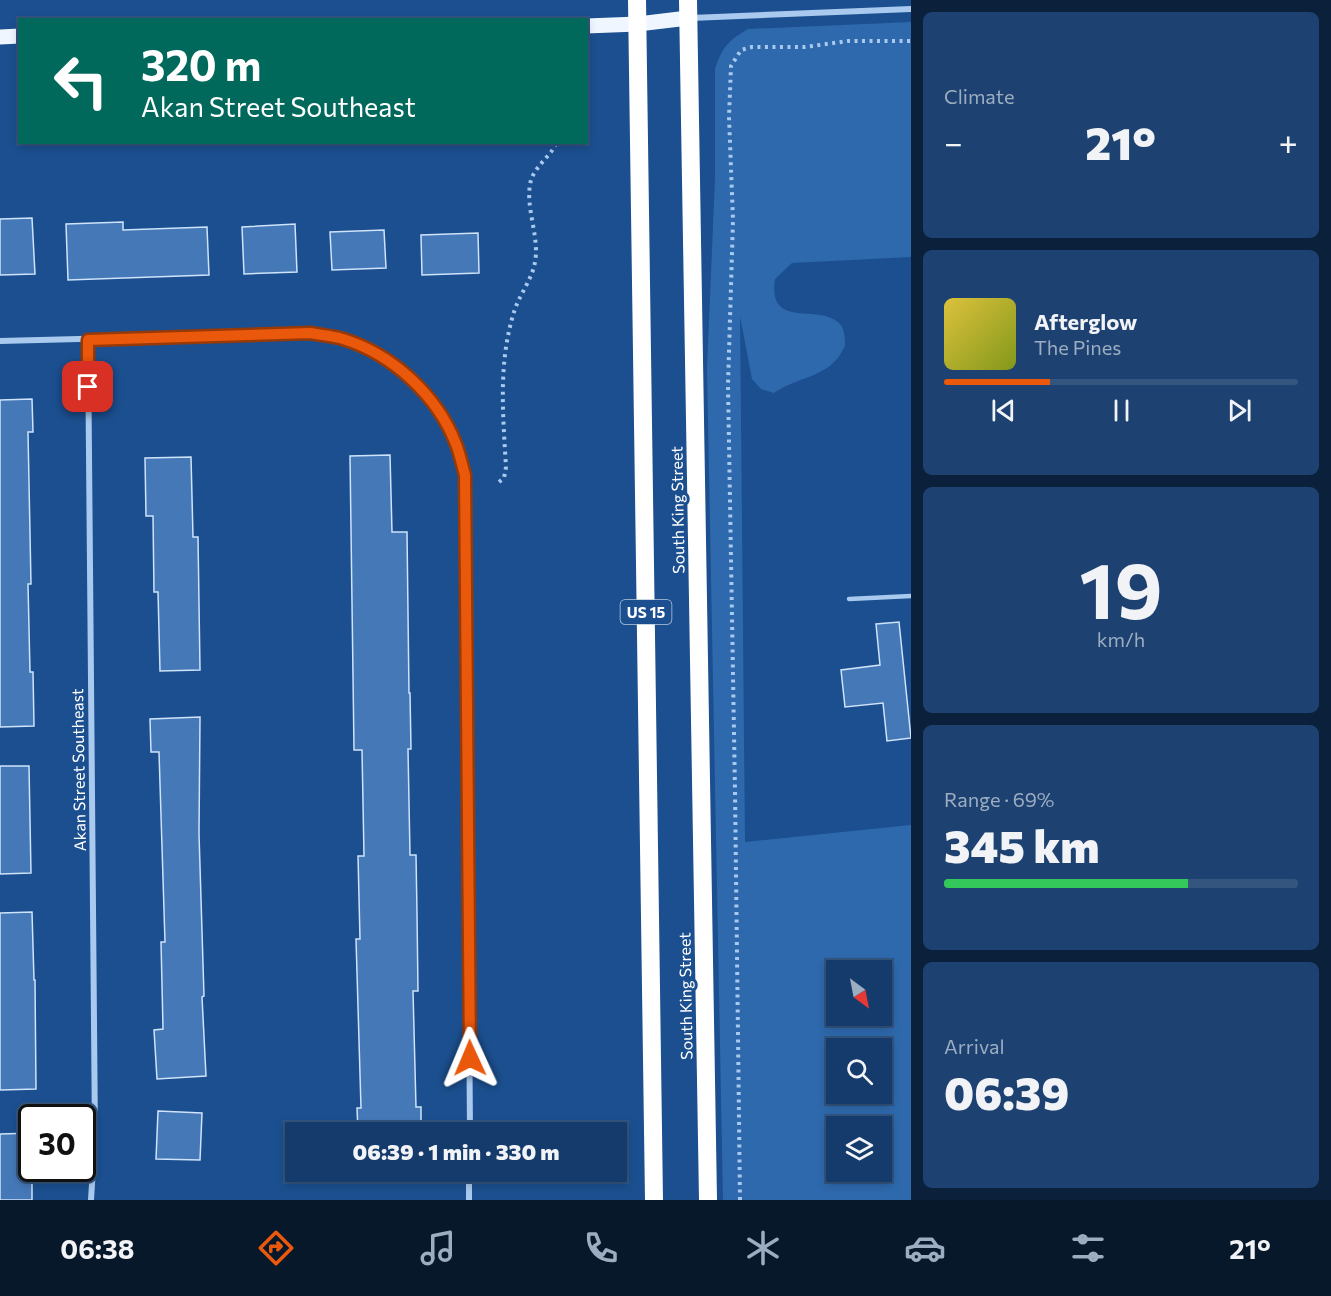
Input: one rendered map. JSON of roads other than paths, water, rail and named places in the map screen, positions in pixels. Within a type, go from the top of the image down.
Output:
[{"type":"highway","name":"South King Street","points":[[638,0],[654,1200]]},
{"type":"highway","name":"South King Street","points":[[688,9],[708,1200]]},
{"type":"main road","points":[[588,26],[638,24],[688,9]]},
{"type":"main road","points":[[0,37],[18,36]]},
{"type":"street","points":[[688,9],[911,9]]},
{"type":"street","points":[[0,341],[310,333],[342,339],[369,350],[397,366],[423,392],[441,416],[456,443],[465,475],[470,1122]]},
{"type":"street","name":"Akan Street Southeast","points":[[88,340],[95,1136],[91,1200]]},
{"type":"street","points":[[469,1200],[470,1182]]},
{"type":"lane","points":[[849,599],[911,596]]}]
